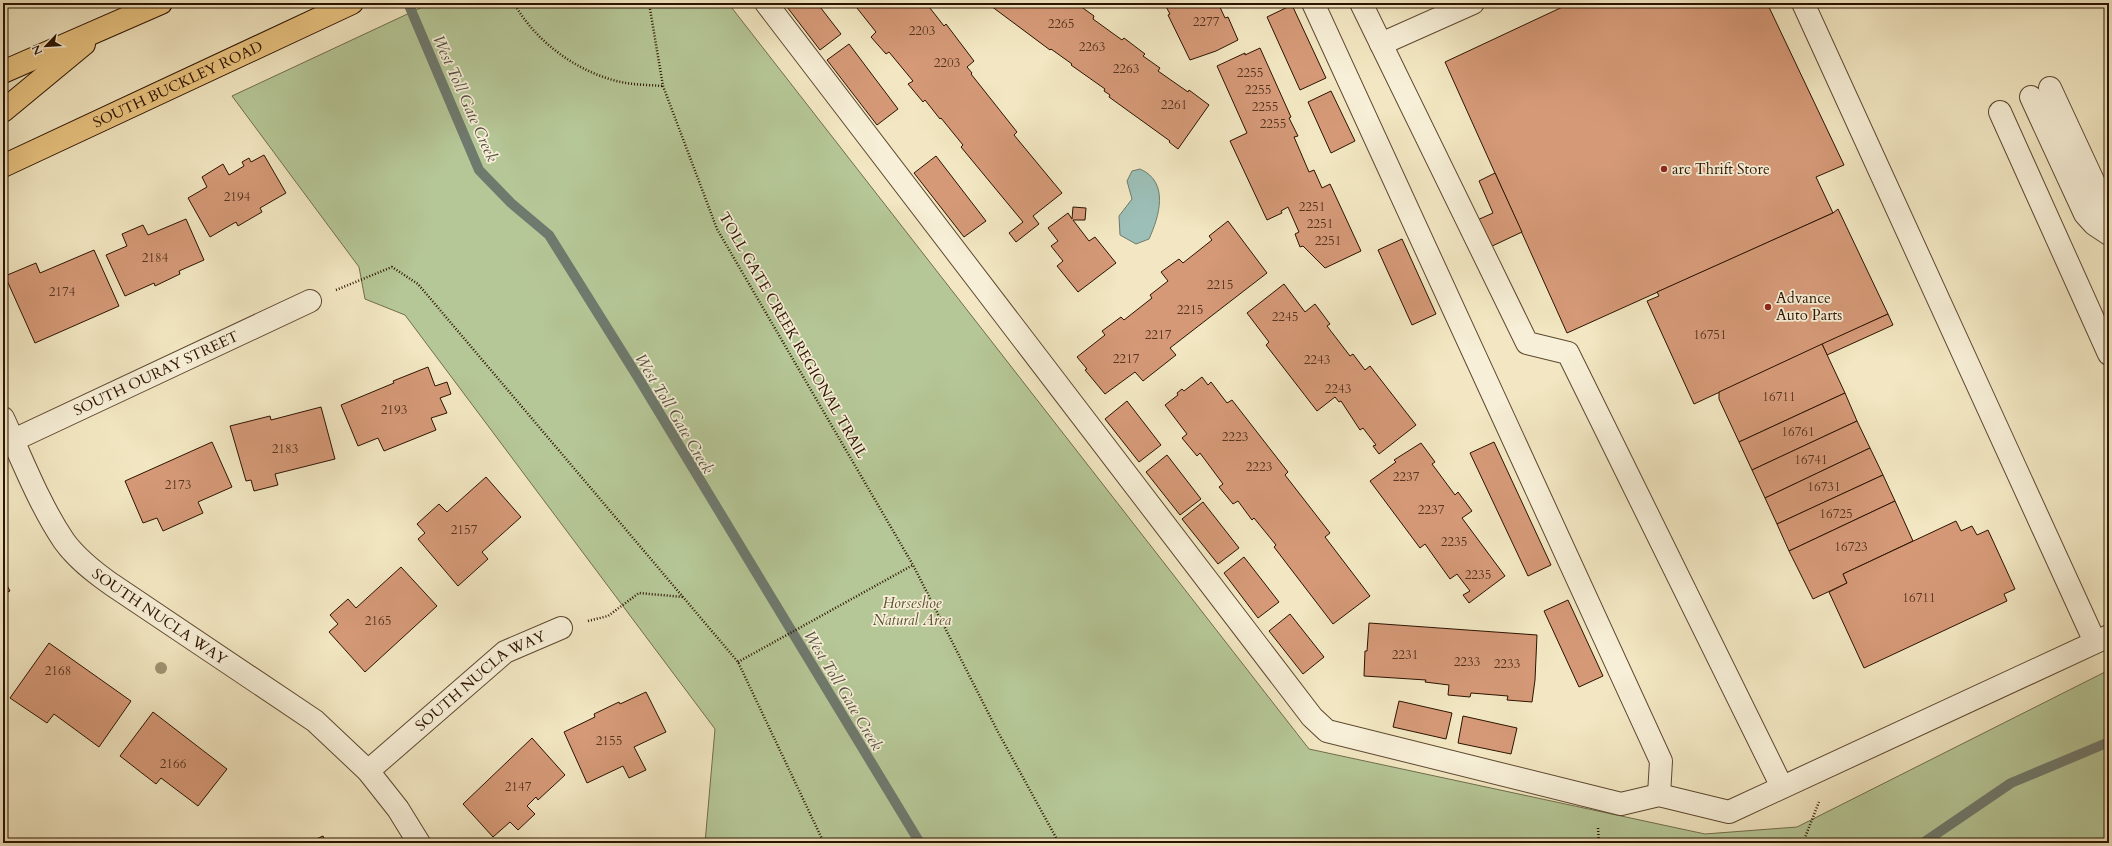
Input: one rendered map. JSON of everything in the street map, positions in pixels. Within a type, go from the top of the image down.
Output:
[{"type":"main road","points":[[3,72],[161,3]]},
{"type":"main road","name":"SOUTH BUCKLEY ROAD","points":[[3,166],[352,3]]},
{"type":"main road","points":[[3,111],[101,29]]},
{"type":"street","points":[[766,3],[1312,717],[1327,731],[1621,804],[1659,795],[1729,812],[2102,639],[1803,3]]},
{"type":"street","points":[[1313,3],[1661,761],[1659,795]]},
{"type":"street","points":[[1361,3],[1526,343],[1568,353],[1782,787]]},
{"type":"street","points":[[1381,44],[1473,3]]},
{"type":"street","points":[[2109,215],[2040,92],[2085,214],[2094,224],[2109,234]]},
{"type":"street","points":[[2000,112],[2109,354]]},
{"type":"street","name":"SOUTH OURAY STREET","points":[[8,443],[310,301]]},
{"type":"street","name":"SOUTH NUCLA WAY","points":[[3,418],[8,443],[54,524],[65,541],[83,562],[111,584],[315,721],[368,771],[398,809],[419,843]]},
{"type":"street","name":"SOUTH NUCLA WAY","points":[[368,771],[505,652],[561,628]]},
{"type":"path","points":[[514,3],[542,39],[565,57],[589,71],[625,83],[663,86]]},
{"type":"path","name":"TOLL GATE CREEK REGIONAL TRAIL","points":[[649,3],[663,86],[717,229],[913,565],[998,732],[1059,843]]},
{"type":"path","points":[[310,301],[392,268],[418,284],[738,662],[824,843]]},
{"type":"path","points":[[738,662],[913,565]]},
{"type":"path","points":[[561,628],[608,616],[639,593],[683,597]]},
{"type":"green space","name":"Horseshoe Natural Area","points":[[431,3],[728,3],[1309,749],[1705,834],[1797,827],[2109,670],[2109,843],[705,843],[715,729],[405,315],[365,299],[359,267],[232,96]]},
{"type":"water","points":[[1140,169],[1149,175],[1155,182],[1159,191],[1160,201],[1156,221],[1149,239],[1136,244],[1120,235],[1119,216],[1132,199],[1127,181],[1132,171]]},
{"type":"building","points":[[792,3],[817,3],[841,34],[820,50],[787,7]]},
{"type":"building","points":[[853,3],[926,3],[944,26],[946,24],[974,61],[967,67],[972,73],[971,74],[1017,132],[1014,135],[1062,193],[1033,216],[1039,224],[1016,242],[1009,233],[1023,222],[961,147],[963,145],[941,118],[940,119],[925,100],[923,102],[908,84],[913,81],[889,52],[886,54],[871,37],[876,32]]},
{"type":"building","points":[[987,3],[1065,3],[1070,6],[1072,3],[1076,3],[1094,16],[1093,19],[1122,40],[1124,38],[1145,54],[1143,56],[1160,68],[1158,71],[1188,92],[1189,90],[1209,105],[1178,149],[1169,142],[1170,141],[1109,97],[1110,95],[1104,91],[1105,89]]},
{"type":"building","points":[[1164,3],[1218,3],[1225,18],[1228,17],[1238,40],[1216,51],[1190,60],[1168,15],[1170,14]]},
{"type":"building","name":"arc Thrift Store","points":[[1571,3],[1767,3],[1844,165],[1816,177],[1833,213],[1567,333],[1445,62]]},
{"type":"building","points":[[1292,5],[1326,78],[1300,90],[1267,17]]},
{"type":"building","points":[[849,44],[898,109],[877,125],[827,60]]},
{"type":"building","points":[[1260,48],[1291,117],[1289,118],[1298,136],[1294,137],[1309,172],[1314,170],[1322,188],[1330,184],[1361,251],[1325,268],[1303,246],[1300,247],[1295,234],[1299,232],[1288,207],[1281,211],[1282,213],[1267,220],[1230,141],[1247,133],[1217,66]]},
{"type":"building","points":[[1331,91],[1355,141],[1331,153],[1308,102]]},
{"type":"building","points":[[264,155],[286,193],[260,208],[262,212],[238,226],[236,222],[210,237],[188,198],[207,187],[202,177],[223,164],[229,175],[244,166],[242,162],[249,158],[251,162]]},
{"type":"building","points":[[936,156],[986,221],[964,237],[914,173]]},
{"type":"building","points":[[1495,173],[1522,232],[1488,248],[1475,221],[1493,213],[1479,181]]},
{"type":"building","points":[[1073,207],[1086,208],[1085,220],[1073,220],[1089,241],[1095,237],[1116,263],[1078,292],[1057,266],[1063,261],[1051,246],[1058,241],[1048,228],[1068,213],[1072,219]]},
{"type":"building","name":"Advance Auto Parts","points":[[1838,209],[1888,314],[1694,404],[1647,301],[1659,296],[1657,292],[1833,213]]},
{"type":"building","points":[[186,219],[204,260],[179,271],[180,274],[155,286],[154,283],[125,296],[106,255],[127,246],[122,234],[143,225],[148,235]]},
{"type":"building","points":[[1228,221],[1267,273],[1170,348],[1176,355],[1143,381],[1135,372],[1105,394],[1085,370],[1087,369],[1077,357],[1105,335],[1102,331],[1121,317],[1124,320],[1152,298],[1150,295],[1168,281],[1161,272],[1179,259],[1183,263],[1212,240],[1209,236]]},
{"type":"building","points":[[1402,239],[1436,314],[1412,325],[1378,250]]},
{"type":"building","points":[[94,250],[119,306],[35,343],[5,276],[36,263],[40,273]]},
{"type":"building","points":[[1284,284],[1305,312],[1315,304],[1330,324],[1327,326],[1350,356],[1353,354],[1365,370],[1370,366],[1416,425],[1379,454],[1373,446],[1376,445],[1363,428],[1360,430],[1341,401],[1339,402],[1335,397],[1317,411],[1266,345],[1269,342],[1247,313]]},
{"type":"building","points":[[1888,314],[1893,325],[1827,355],[1822,344]]},
{"type":"building","points":[[1822,344],[1845,393],[1739,442],[1719,399],[1719,392]]},
{"type":"building","points":[[428,367],[435,386],[447,382],[451,394],[440,398],[447,413],[431,418],[436,430],[384,451],[378,438],[358,446],[341,405]]},
{"type":"building","points":[[1202,377],[1208,385],[1211,382],[1227,403],[1232,400],[1288,472],[1285,475],[1330,533],[1325,537],[1370,596],[1333,624],[1274,547],[1276,545],[1254,518],[1252,520],[1238,501],[1233,504],[1219,487],[1223,484],[1200,453],[1197,456],[1182,438],[1187,434],[1165,405],[1178,395],[1177,393],[1182,389],[1184,391]]},
{"type":"building","points":[[1845,393],[1857,421],[1752,470],[1739,442]]},
{"type":"building","points":[[1127,401],[1161,445],[1139,462],[1105,419]]},
{"type":"building","points":[[321,407],[335,459],[275,474],[278,485],[254,491],[251,480],[246,481],[230,426],[270,416],[271,420]]},
{"type":"building","points":[[1857,421],[1870,448],[1765,498],[1752,470]]},
{"type":"building","points":[[212,442],[232,487],[198,502],[203,513],[163,531],[157,518],[143,523],[125,481]]},
{"type":"building","points":[[1494,442],[1551,565],[1528,576],[1470,453]]},
{"type":"building","points":[[1421,443],[1435,462],[1432,464],[1455,495],[1458,492],[1472,511],[1462,518],[1505,576],[1469,603],[1463,595],[1470,591],[1457,574],[1450,579],[1425,544],[1420,548],[1370,481],[1396,462],[1394,460]]},
{"type":"building","points":[[1870,448],[1883,475],[1777,524],[1765,498]]},
{"type":"building","points":[[1167,455],[1201,499],[1180,515],[1146,472]]},
{"type":"building","points":[[1883,475],[1895,501],[1789,551],[1777,524]]},
{"type":"building","points":[[486,477],[521,517],[482,552],[488,559],[458,586],[418,539],[425,533],[417,524],[439,504],[447,512]]},
{"type":"building","points":[[1895,501],[1913,541],[1843,574],[1847,583],[1813,599],[1789,551]]},
{"type":"building","points":[[1203,502],[1239,548],[1218,564],[1182,519]]},
{"type":"building","points":[[1956,521],[1961,531],[1972,526],[1977,535],[1988,530],[2015,589],[2004,594],[2007,601],[1864,668],[1829,592],[1847,583],[1843,574]]},
{"type":"building","points":[[1244,557],[1279,602],[1258,618],[1224,573]]},
{"type":"building","points":[[401,567],[437,606],[365,672],[329,632],[338,624],[330,615],[348,599],[356,608]]},
{"type":"building","points":[[3,578],[10,591],[3,594]]},
{"type":"building","points":[[1568,600],[1603,676],[1579,687],[1544,611]]},
{"type":"building","points":[[1290,614],[1324,657],[1303,674],[1269,631]]},
{"type":"building","points":[[1369,623],[1537,635],[1535,680],[1532,702],[1507,700],[1508,696],[1471,693],[1470,697],[1448,695],[1449,685],[1425,682],[1426,680],[1364,676],[1365,651],[1367,651]]},
{"type":"building","points":[[49,643],[131,701],[99,747],[54,714],[47,723],[10,698]]},
{"type":"building","points":[[646,692],[666,732],[634,747],[646,770],[629,778],[623,766],[587,783],[564,732],[595,717],[594,714],[619,702],[620,704]]},
{"type":"building","points":[[1399,701],[1452,713],[1446,739],[1393,727]]},
{"type":"building","points":[[153,712],[227,769],[198,806],[161,778],[156,784],[120,756]]},
{"type":"building","points":[[1463,716],[1517,728],[1511,754],[1458,743]]},
{"type":"building","points":[[532,738],[565,775],[538,800],[536,797],[527,806],[535,814],[518,830],[510,822],[493,837],[463,804]]},
{"type":"building","points":[[323,836],[326,843],[307,843]]},
{"type":"waterway","name":"West Toll Gate Creek","points":[[408,3],[479,170],[511,203],[549,235],[639,379],[920,843]]},
{"type":"waterway","points":[[1923,843],[2011,783],[2109,742]]},
{"type":"place","name":"arc Thrift Store","points":[[1664,169]]},
{"type":"place","name":"Advance Auto Parts","points":[[1768,307]]}]
